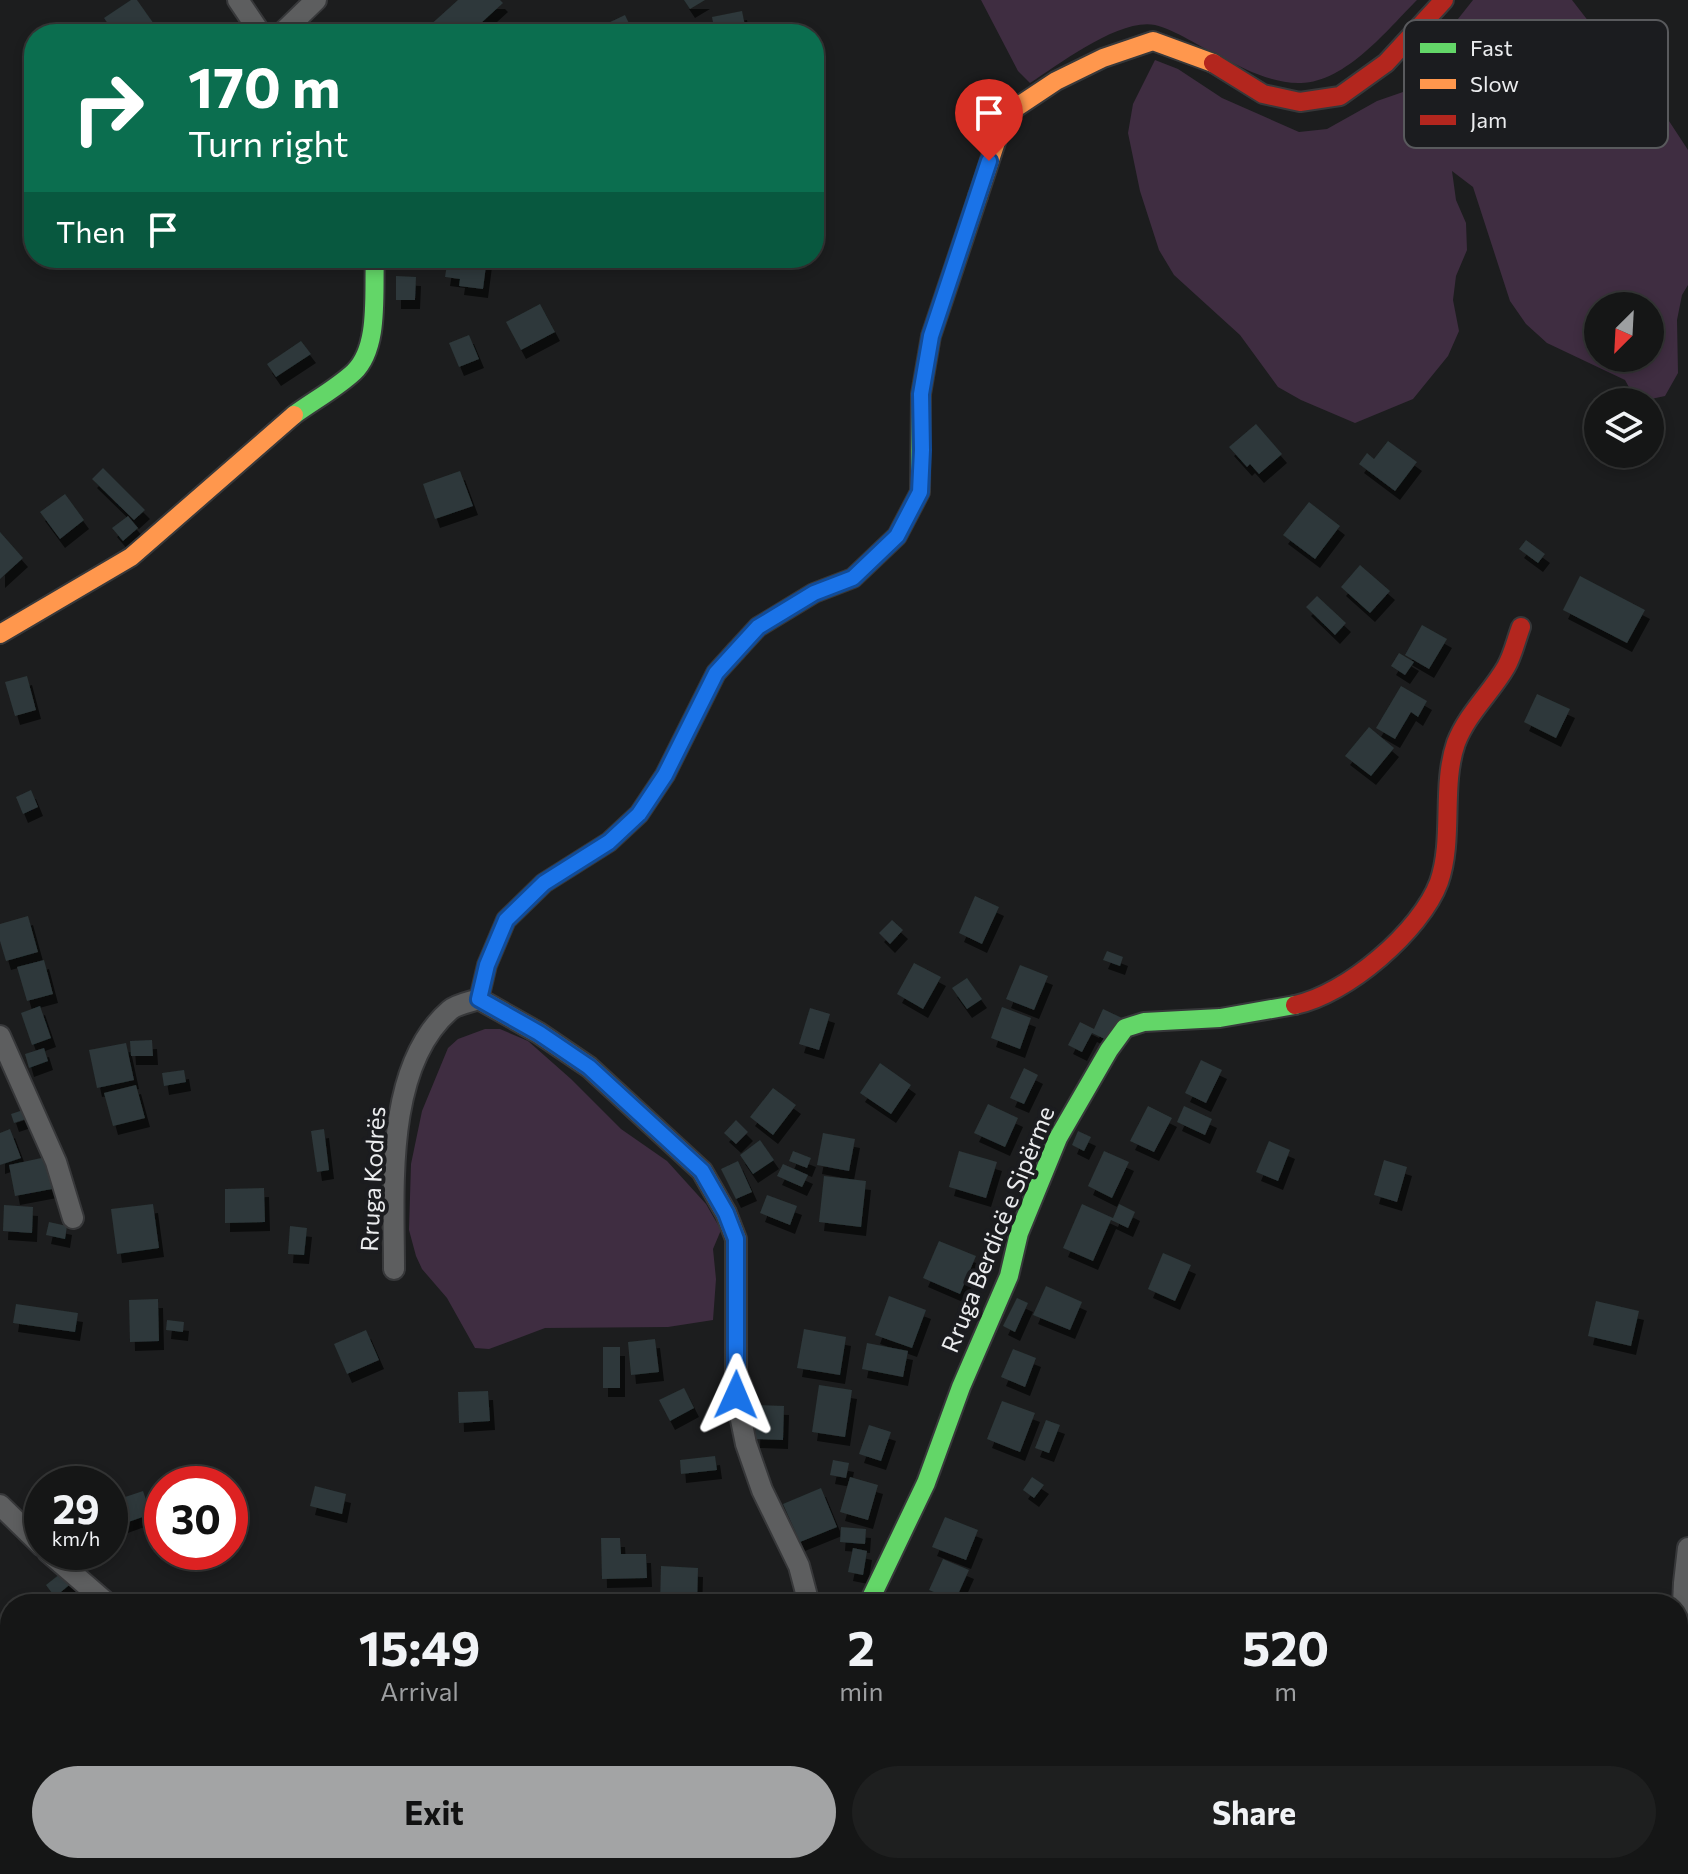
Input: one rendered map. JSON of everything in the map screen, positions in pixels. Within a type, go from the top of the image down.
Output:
[{"type":"street","points":[[238,0],[254,24]]},
{"type":"street","points":[[291,24],[316,0]]},
{"type":"street","points":[[1426,20],[1444,0]]},
{"type":"street","points":[[806,1594],[799,1566],[762,1490],[746,1444],[736,1395],[736,1239],[726,1213],[702,1171],[589,1067],[539,1033],[479,999],[487,965],[506,920],[544,883],[609,842],[639,814],[665,775],[716,673],[758,627],[814,593],[853,578],[897,536],[920,492],[921,394],[931,336],[1005,115],[1056,81],[1103,58],[1153,41],[1205,58],[1263,94],[1300,102],[1340,96],[1386,63],[1404,43]]},
{"type":"street","points":[[0,634],[131,557],[279,427],[354,372],[365,358],[371,343],[375,268]]},
{"type":"street","name":"Rruga Berdicë e Sipërme","points":[[873,1594],[926,1483],[961,1387],[1009,1276],[1019,1233],[1058,1138],[1109,1050],[1125,1028],[1144,1022],[1220,1018],[1304,1003],[1351,981],[1404,935],[1439,882],[1456,744],[1469,718],[1507,666],[1521,627]]},
{"type":"street","name":"Rruga Kodrës","points":[[394,1269],[397,1129],[404,1088],[427,1039],[451,1008],[479,999]]},
{"type":"street","points":[[0,1036],[56,1162],[73,1218]]},
{"type":"street","points":[[0,1505],[24,1528]]},
{"type":"street","points":[[1684,1594],[1688,1548]]},
{"type":"street","points":[[69,1570],[96,1594]]},
{"type":"shaded area","points":[[981,0],[1417,0],[1365,52],[1334,74],[1318,80],[1290,83],[1269,78],[1239,66],[1171,30],[1141,25],[1124,28],[1090,44],[1030,83],[1018,71]]},
{"type":"shaded area","points":[[1473,0],[1572,0],[1587,20],[1457,20]]},
{"type":"shaded area","points":[[1155,60],[1178,69],[1222,98],[1299,132],[1327,129],[1377,101],[1404,91],[1404,148],[1668,148],[1668,119],[1688,150],[1688,285],[1682,295],[1677,320],[1678,373],[1665,396],[1664,388],[1629,388],[1625,380],[1608,372],[1664,372],[1664,292],[1584,292],[1584,361],[1547,343],[1526,324],[1510,301],[1473,187],[1452,171],[1456,200],[1466,223],[1467,250],[1456,276],[1453,300],[1459,331],[1448,356],[1413,399],[1355,423],[1278,387],[1240,335],[1174,275],[1159,250],[1140,191],[1128,133],[1133,104]]},
{"type":"shaded area","points":[[485,1029],[500,1029],[528,1041],[621,1129],[667,1161],[706,1204],[721,1230],[713,1249],[716,1279],[713,1320],[668,1327],[545,1328],[489,1349],[475,1348],[447,1298],[422,1269],[416,1256],[409,1230],[411,1164],[422,1111],[448,1048],[458,1039]]},
{"type":"building","points":[[131,0],[137,0],[154,24],[108,24],[104,18]]},
{"type":"building","points":[[458,0],[500,0],[503,3],[480,24],[431,24]]},
{"type":"building","points":[[684,0],[705,0],[690,9]]},
{"type":"building","points":[[742,11],[745,24],[713,24],[712,17]]},
{"type":"building","points":[[625,15],[629,24],[606,24]]},
{"type":"building","points":[[446,268],[486,268],[483,289],[459,286],[460,279],[445,277]]},
{"type":"building","points":[[396,276],[416,277],[415,300],[396,300]]},
{"type":"building","points":[[540,304],[555,332],[521,350],[506,322]]},
{"type":"building","points":[[469,335],[479,359],[459,367],[449,343]]},
{"type":"building","points":[[301,341],[311,354],[276,377],[267,364]]},
{"type":"building","points":[[1256,424],[1282,454],[1259,474],[1250,464],[1247,467],[1229,447]]},
{"type":"building","points":[[1388,441],[1417,462],[1395,491],[1359,464],[1367,453],[1374,459]]},
{"type":"building","points":[[103,468],[145,510],[134,520],[92,479]]},
{"type":"building","points":[[460,471],[473,506],[435,519],[423,484]]},
{"type":"building","points":[[65,494],[84,520],[60,539],[40,512]]},
{"type":"building","points":[[1309,502],[1340,526],[1315,559],[1283,535]]},
{"type":"building","points":[[128,516],[138,528],[123,541],[112,528]]},
{"type":"building","points":[[0,532],[23,558],[0,579]]},
{"type":"building","points":[[1526,540],[1545,554],[1538,563],[1519,549]]},
{"type":"building","points":[[1360,565],[1390,591],[1370,613],[1341,587]]},
{"type":"building","points":[[1580,576],[1645,610],[1627,643],[1563,610]]},
{"type":"building","points":[[1317,596],[1346,623],[1335,635],[1306,607]]},
{"type":"building","points":[[1422,625],[1447,639],[1429,669],[1405,655]]},
{"type":"building","points":[[1399,653],[1414,662],[1405,675],[1391,666]]},
{"type":"building","points":[[27,676],[36,710],[15,716],[5,682]]},
{"type":"building","points":[[1401,686],[1427,701],[1418,717],[1411,712],[1395,739],[1376,728]]},
{"type":"building","points":[[1537,694],[1570,709],[1556,738],[1524,722]]},
{"type":"building","points":[[1369,727],[1394,748],[1371,776],[1345,756]]},
{"type":"building","points":[[31,790],[38,807],[23,814],[16,797]]},
{"type":"building","points":[[975,896],[999,907],[982,944],[959,933]]},
{"type":"building","points":[[28,916],[38,952],[6,961],[0,941],[0,924]]},
{"type":"building","points":[[892,920],[903,930],[890,944],[879,933]]},
{"type":"building","points":[[1107,951],[1123,957],[1120,966],[1103,960]]},
{"type":"building","points":[[44,960],[53,994],[27,1001],[17,967]]},
{"type":"building","points":[[914,963],[941,977],[923,1009],[897,994]]},
{"type":"building","points":[[1020,965],[1048,976],[1034,1010],[1006,999]]},
{"type":"building","points":[[967,978],[982,999],[967,1009],[952,988]]},
{"type":"building","points":[[40,1006],[51,1038],[32,1045],[21,1013]]},
{"type":"building","points":[[1002,1007],[1031,1018],[1020,1049],[991,1038]]},
{"type":"building","points":[[810,1008],[830,1014],[819,1050],[799,1044]]},
{"type":"building","points":[[1103,1009],[1122,1018],[1111,1042],[1092,1033],[1082,1052],[1068,1045],[1080,1022],[1094,1029]]},
{"type":"building","points":[[152,1040],[153,1056],[131,1056],[130,1041]]},
{"type":"building","points":[[126,1043],[134,1080],[97,1088],[89,1050]]},
{"type":"building","points":[[44,1048],[48,1061],[29,1068],[25,1054]]},
{"type":"building","points":[[1201,1060],[1222,1070],[1206,1103],[1185,1093]]},
{"type":"building","points":[[880,1063],[911,1085],[891,1114],[860,1093]]},
{"type":"building","points":[[1024,1068],[1038,1075],[1024,1104],[1010,1098]]},
{"type":"building","points":[[184,1070],[186,1082],[164,1086],[162,1073]]},
{"type":"building","points":[[136,1085],[145,1118],[113,1126],[104,1093]]},
{"type":"building","points":[[773,1088],[796,1105],[773,1135],[750,1117]]},
{"type":"building","points":[[988,1104],[1018,1118],[1005,1147],[974,1133]]},
{"type":"building","points":[[1148,1106],[1172,1118],[1154,1152],[1130,1141]]},
{"type":"building","points":[[1184,1106],[1212,1119],[1205,1135],[1177,1122]]},
{"type":"building","points":[[26,1109],[29,1118],[14,1123],[11,1114]]},
{"type":"building","points":[[736,1120],[748,1132],[736,1144],[724,1133]]},
{"type":"building","points":[[10,1129],[21,1158],[0,1165],[0,1133]]},
{"type":"building","points":[[324,1129],[329,1170],[317,1172],[311,1131]]},
{"type":"building","points":[[1078,1131],[1091,1137],[1084,1151],[1072,1145]]},
{"type":"building","points":[[823,1133],[855,1139],[849,1171],[817,1165]]},
{"type":"building","points":[[760,1140],[774,1160],[753,1174],[740,1155]]},
{"type":"building","points":[[1269,1141],[1290,1150],[1278,1181],[1256,1172]]},
{"type":"building","points":[[793,1151],[811,1158],[807,1168],[789,1161]]},
{"type":"building","points":[[959,1151],[997,1162],[986,1198],[949,1187]]},
{"type":"building","points":[[1104,1151],[1129,1162],[1112,1198],[1088,1186]]},
{"type":"building","points":[[46,1157],[52,1189],[15,1196],[9,1165]]},
{"type":"building","points":[[1384,1160],[1407,1167],[1397,1202],[1374,1195]]},
{"type":"building","points":[[738,1161],[752,1192],[736,1199],[721,1169]]},
{"type":"building","points":[[783,1164],[808,1175],[802,1187],[777,1176]]},
{"type":"building","points":[[824,1176],[866,1181],[861,1227],[819,1222]]},
{"type":"building","points":[[264,1188],[265,1222],[225,1223],[225,1189]]},
{"type":"building","points":[[767,1195],[797,1206],[790,1225],[760,1213]]},
{"type":"building","points":[[153,1204],[159,1248],[117,1254],[111,1209]]},
{"type":"building","points":[[1082,1204],[1113,1218],[1119,1204],[1135,1212],[1128,1228],[1111,1220],[1093,1261],[1063,1248]]},
{"type":"building","points":[[4,1205],[33,1207],[32,1233],[3,1231]]},
{"type":"building","points":[[49,1222],[67,1226],[65,1239],[46,1235]]},
{"type":"building","points":[[290,1226],[307,1228],[304,1255],[288,1254]]},
{"type":"building","points":[[939,1241],[976,1256],[960,1294],[923,1278]]},
{"type":"building","points":[[1163,1253],[1191,1265],[1175,1301],[1148,1289]]},
{"type":"building","points":[[1046,1286],[1082,1302],[1070,1330],[1033,1315]]},
{"type":"building","points":[[889,1296],[926,1310],[912,1348],[875,1335]]},
{"type":"building","points":[[1017,1298],[1028,1303],[1015,1332],[1003,1326]]},
{"type":"building","points":[[158,1299],[159,1341],[130,1342],[129,1300]]},
{"type":"building","points":[[1596,1301],[1639,1311],[1631,1346],[1588,1336]]},
{"type":"building","points":[[16,1304],[78,1313],[75,1332],[13,1323]]},
{"type":"building","points":[[167,1320],[184,1322],[183,1332],[166,1330]]},
{"type":"building","points":[[804,1329],[846,1337],[840,1375],[797,1368]]},
{"type":"building","points":[[366,1330],[379,1360],[347,1374],[334,1344]]},
{"type":"building","points":[[655,1339],[659,1372],[631,1375],[628,1342]]},
{"type":"building","points":[[867,1343],[908,1351],[903,1377],[862,1369]]},
{"type":"building","points":[[603,1347],[620,1347],[620,1388],[603,1388]]},
{"type":"building","points":[[1013,1349],[1036,1358],[1025,1387],[1001,1377]]},
{"type":"building","points":[[819,1385],[852,1390],[845,1437],[812,1432]]},
{"type":"building","points":[[684,1388],[694,1408],[670,1421],[659,1400]]},
{"type":"building","points":[[488,1391],[490,1421],[459,1423],[458,1392]]},
{"type":"building","points":[[1002,1401],[1035,1413],[1020,1452],[987,1439]]},
{"type":"building","points":[[756,1405],[784,1406],[783,1440],[755,1439]]},
{"type":"building","points":[[1046,1420],[1060,1425],[1049,1453],[1035,1448]]},
{"type":"building","points":[[869,1425],[891,1432],[881,1461],[859,1454]]},
{"type":"building","points":[[715,1456],[717,1470],[681,1474],[680,1460]]},
{"type":"building","points":[[833,1460],[849,1463],[846,1478],[830,1475]]},
{"type":"building","points":[[850,1477],[878,1485],[868,1520],[840,1512]]},
{"type":"building","points":[[1032,1477],[1044,1485],[1034,1498],[1023,1490]]},
{"type":"building","points":[[315,1486],[346,1494],[342,1514],[310,1506]]},
{"type":"building","points":[[821,1488],[837,1527],[800,1542],[783,1504]]},
{"type":"building","points":[[143,1491],[144,1494],[144,1516],[128,1522],[128,1496]]},
{"type":"building","points":[[945,1517],[978,1530],[966,1560],[932,1547]]},
{"type":"building","points":[[841,1527],[866,1529],[865,1544],[840,1542]]},
{"type":"building","points":[[601,1538],[620,1538],[621,1554],[646,1554],[647,1578],[602,1579]]},
{"type":"building","points":[[853,1548],[867,1551],[863,1575],[848,1572]]},
{"type":"building","points":[[943,1559],[969,1570],[958,1594],[938,1594],[929,1590]]},
{"type":"building","points":[[661,1566],[698,1568],[697,1594],[660,1594]]},
{"type":"building","points":[[65,1570],[74,1581],[59,1594],[53,1594],[46,1585]]},
{"type":"traffic: fast","points":[[736,651],[758,627],[814,593],[853,578],[897,536],[920,492],[921,394],[931,336],[978,196]]},
{"type":"traffic: fast","points":[[294,415],[347,378],[362,361],[372,334],[375,268]]},
{"type":"traffic: fast","points":[[873,1594],[926,1483],[961,1387],[1009,1276],[1019,1233],[1058,1138],[1109,1050],[1125,1028],[1144,1022],[1220,1018],[1295,1005]]},
{"type":"traffic: slow","points":[[978,196],[1005,115],[1056,81],[1103,58],[1153,41],[1213,63]]},
{"type":"traffic: slow","points":[[0,634],[131,557],[294,415]]},
{"type":"traffic: slow","points":[[479,999],[487,965],[506,920],[544,883],[609,842],[639,814],[665,775],[716,673],[736,651]]},
{"type":"traffic: jam","points":[[1426,20],[1444,0]]},
{"type":"traffic: jam","points":[[1213,63],[1263,94],[1300,102],[1340,96],[1386,63],[1404,43]]},
{"type":"traffic: jam","points":[[1295,1005],[1315,999],[1358,975],[1399,940],[1430,901],[1439,882],[1446,848],[1449,777],[1456,743],[1466,723],[1506,667],[1521,627]]},
{"type":"route","points":[[736,1395],[736,1239],[726,1213],[702,1171],[589,1067],[539,1033],[479,999],[487,965],[506,920],[544,883],[609,842],[639,814],[665,775],[716,673],[758,627],[814,593],[853,578],[897,536],[920,492],[921,394],[931,336],[989,161]]}]
